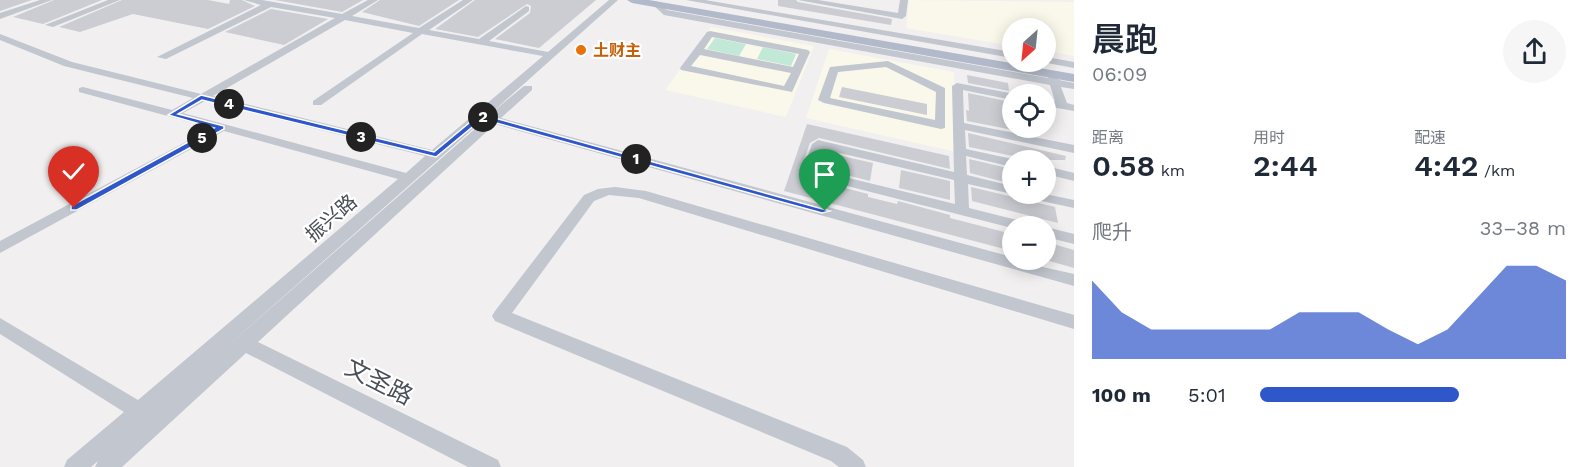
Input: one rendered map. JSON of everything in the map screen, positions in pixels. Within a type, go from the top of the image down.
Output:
[{"type":"main road","points":[[632,0],[655,1],[1074,73]]},
{"type":"main road","points":[[655,1],[890,54],[1053,78],[1074,78]]},
{"type":"street","points":[[0,16],[48,0]]},
{"type":"street","points":[[50,25],[116,0]]},
{"type":"street","points":[[248,0],[551,54]]},
{"type":"street","points":[[286,7],[300,0]]},
{"type":"street","points":[[172,115],[342,16],[374,0]]},
{"type":"street","points":[[317,103],[470,0]]},
{"type":"street","name":"振兴路","points":[[106,467],[487,118],[551,54],[614,0]]},
{"type":"street","name":"振兴路","points":[[75,467],[436,155],[487,118],[626,0]]},
{"type":"street","points":[[690,0],[786,12],[1002,53]]},
{"type":"street","points":[[802,0],[902,16],[904,0]]},
{"type":"street","points":[[162,57],[270,4]]},
{"type":"street","points":[[481,42],[526,9]]},
{"type":"street","points":[[757,43],[766,27]]},
{"type":"street","points":[[710,34],[805,52],[788,90],[684,68],[697,51],[710,34]]},
{"type":"street","points":[[0,37],[68,64],[436,155]]},
{"type":"street","points":[[697,51],[796,71]]},
{"type":"street","points":[[890,54],[941,90],[941,125],[824,100],[834,69],[890,54]]},
{"type":"street","points":[[1056,62],[1074,65]]},
{"type":"street","points":[[1053,78],[1074,86]]},
{"type":"street","points":[[1053,78],[1062,106]]},
{"type":"street","points":[[962,211],[957,86],[1002,95]]},
{"type":"street","points":[[83,90],[406,177]]},
{"type":"street","points":[[1056,105],[1074,108]]},
{"type":"street","points":[[487,118],[1074,280]]},
{"type":"street","points":[[959,125],[1074,149]]},
{"type":"street","points":[[0,248],[221,128]]},
{"type":"street","points":[[1002,188],[818,144],[809,172],[1002,221]]},
{"type":"street","points":[[960,152],[1002,161]]},
{"type":"street","points":[[1056,172],[1074,177]]},
{"type":"street","points":[[855,467],[839,454],[501,316],[589,198],[604,190],[617,190],[641,194],[1074,322]]},
{"type":"street","points":[[1056,200],[1074,204]]},
{"type":"street","points":[[1056,234],[1074,239]]},
{"type":"street","points":[[0,325],[139,411]]},
{"type":"street","name":"文圣路","points":[[244,343],[490,467]]},
{"type":"shaded area","points":[[909,0],[1074,2],[1074,56],[1056,53],[1056,18],[1002,18],[1002,44],[906,28]]},
{"type":"shaded area","points":[[711,27],[814,46],[786,117],[665,90]]},
{"type":"shaded area","points":[[829,49],[954,72],[956,152],[806,118]]},
{"type":"green space","points":[[715,38],[746,44],[739,56],[707,49]]},
{"type":"green space","points":[[763,47],[796,54],[791,66],[757,59]]},
{"type":"building","points":[[0,0],[32,0],[0,11]]},
{"type":"building","points":[[54,0],[102,0],[43,24],[13,17]]},
{"type":"building","points":[[122,0],[208,0],[229,4],[230,0],[242,0],[255,6],[208,29],[133,14],[80,32],[59,27]]},
{"type":"building","points":[[275,0],[363,0],[342,12]]},
{"type":"building","points":[[380,0],[459,0],[419,26],[362,12]]},
{"type":"building","points":[[475,0],[596,0],[539,48],[495,39],[530,13],[531,6],[527,4],[478,37],[435,29]]},
{"type":"building","points":[[778,0],[796,0],[892,19],[891,25],[778,6]]},
{"type":"building","points":[[271,9],[328,19],[284,45],[225,32]]},
{"type":"building","points":[[967,75],[1008,84],[1002,84],[1002,90],[968,83]]},
{"type":"building","points":[[842,87],[927,104],[927,115],[839,97]]},
{"type":"building","points":[[968,93],[1002,100],[1002,128],[967,121],[966,110],[969,111]]},
{"type":"building","points":[[807,124],[949,156],[950,169],[819,138],[810,143],[800,171],[803,177],[868,194],[868,197],[897,204],[898,201],[1002,231],[1002,248],[784,191]]},
{"type":"building","points":[[968,133],[1040,150],[1002,150],[1002,154],[969,147]]},
{"type":"building","points":[[824,152],[873,163],[870,181],[819,168]]},
{"type":"building","points":[[1056,154],[1066,156],[1065,160],[1056,160]]},
{"type":"building","points":[[969,159],[1002,167],[1002,181],[970,173]]},
{"type":"building","points":[[901,170],[950,181],[950,200],[899,188]]},
{"type":"building","points":[[971,187],[1002,194],[1002,204],[1042,204],[1055,207],[1058,223],[1056,216],[1031,216],[972,201]]},
{"type":"building","points":[[1056,245],[1074,250],[1074,268],[1056,263]]},
{"type":"place","name":"土财主","points":[[581,50]]},
{"type":"route","points":[[74,208],[221,128],[172,115],[201,98],[436,155],[480,116],[825,211]]}]
